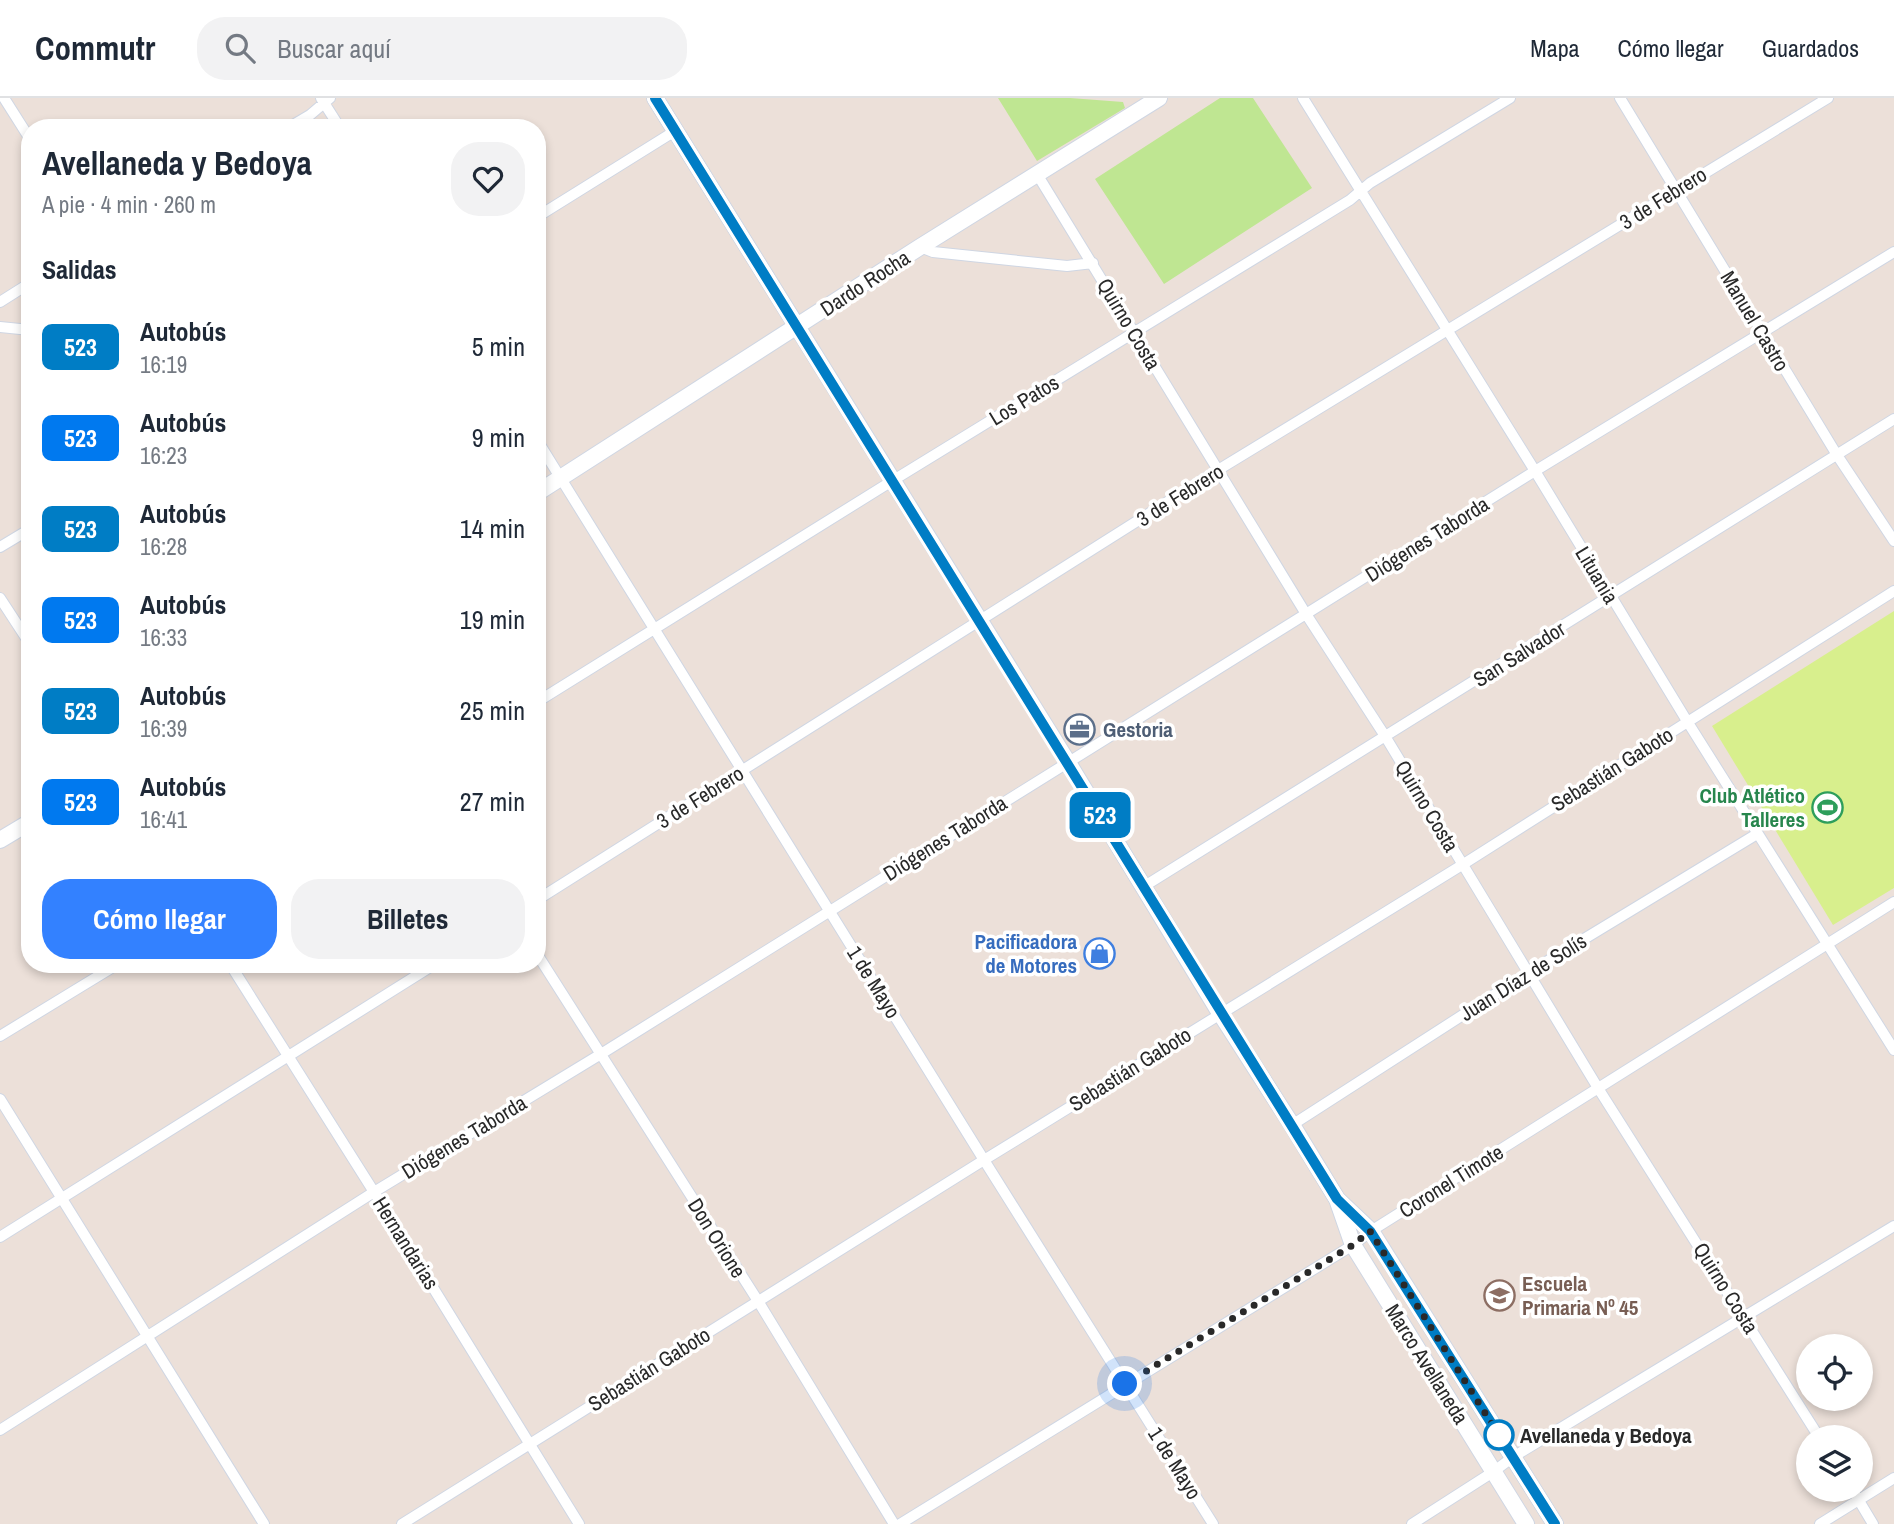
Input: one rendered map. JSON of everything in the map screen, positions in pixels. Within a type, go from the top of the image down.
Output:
[{"type":"street","points":[[4,98],[21,125]]},
{"type":"street","name":"Marco Avellaneda","points":[[655,98],[1067,761],[1220,1013],[1292,1125],[1337,1199],[1353,1245],[1526,1524]]},
{"type":"street","name":"Lituania","points":[[1303,98],[1687,722],[1894,1050]]},
{"type":"street","name":"Los Patos","points":[[546,696],[1350,200],[1370,183],[1510,98]]},
{"type":"street","name":"Manuel Castro","points":[[1620,98],[1837,455],[1894,541]]},
{"type":"street","name":"3 de Febrero","points":[[546,894],[1218,470],[1828,98]]},
{"type":"street","points":[[300,119],[325,100],[335,119]]},
{"type":"street","name":"Dardo Rocha","points":[[546,487],[1037,174],[1148,100]]},
{"type":"street","points":[[546,211],[675,131]]},
{"type":"street","name":"Quirno Costa","points":[[1037,174],[1306,614],[1385,736],[1598,1088],[1812,1425]]},
{"type":"street","points":[[920,247],[933,251],[1067,266],[1093,262]]},
{"type":"street","name":"Diógenes Taborda","points":[[0,1430],[374,1192],[601,1054],[1535,471],[1894,252]]},
{"type":"street","points":[[0,302],[21,289]]},
{"type":"street","points":[[0,327],[21,329]]},
{"type":"street","name":"San Salvador","points":[[1143,887],[1611,598],[1894,419]]},
{"type":"street","name":"1 de Mayo","points":[[546,454],[1213,1524]]},
{"type":"street","points":[[0,547],[21,534]]},
{"type":"street","name":"Sebastián Gaboto","points":[[402,1524],[1462,865],[1894,591]]},
{"type":"street","points":[[0,598],[21,630]]},
{"type":"street","points":[[0,841],[21,828]]},
{"type":"street","name":"Juan Díaz de Solís","points":[[1292,1125],[1528,974],[1757,834]]},
{"type":"street","name":"Coronel Timote","points":[[900,1524],[1353,1245],[1370,1231],[1894,902]]},
{"type":"street","name":"Don Orione","points":[[546,968],[758,1301],[894,1524]]},
{"type":"street","points":[[0,1036],[103,973]]},
{"type":"street","name":"Hernandarias","points":[[236,973],[579,1524]]},
{"type":"street","points":[[0,1237],[421,973]]},
{"type":"street","points":[[0,1100],[264,1524]]},
{"type":"street","name":"Marco Avellaneda","points":[[1337,1199],[1370,1231],[1555,1524]]},
{"type":"street","points":[[1412,1524],[1513,1457],[1894,1226]]},
{"type":"street","points":[[1873,1491],[1894,1478]]},
{"type":"street","points":[[1820,1524],[1855,1502]]},
{"type":"street","points":[[1859,1502],[1873,1524]]},
{"type":"green space","points":[[998,98],[1070,98],[1123,102],[1125,108],[1037,161]]},
{"type":"green space","points":[[1220,98],[1253,98],[1312,188],[1164,284],[1095,179]]},
{"type":"green space","name":"Club Atlético Talleres","points":[[1894,611],[1894,888],[1833,925],[1712,726]]},
{"type":"bus line","name":"523","points":[[655,98],[1337,1199],[1370,1231],[1555,1524]]},
{"type":"place","name":"Gestoria","points":[[1080,729]]},
{"type":"place","name":"Club Atlético Talleres","points":[[1828,807]]},
{"type":"place","name":"Pacificadora de Motores","points":[[1100,953]]},
{"type":"place","name":"Escuela Primaria Nº 45","points":[[1499,1295]]},
{"type":"place","name":"Avellaneda y Bedoya","points":[[1499,1435]]},
{"type":"route","points":[[1125,1384],[1353,1245],[1370,1231],[1499,1435]]}]
